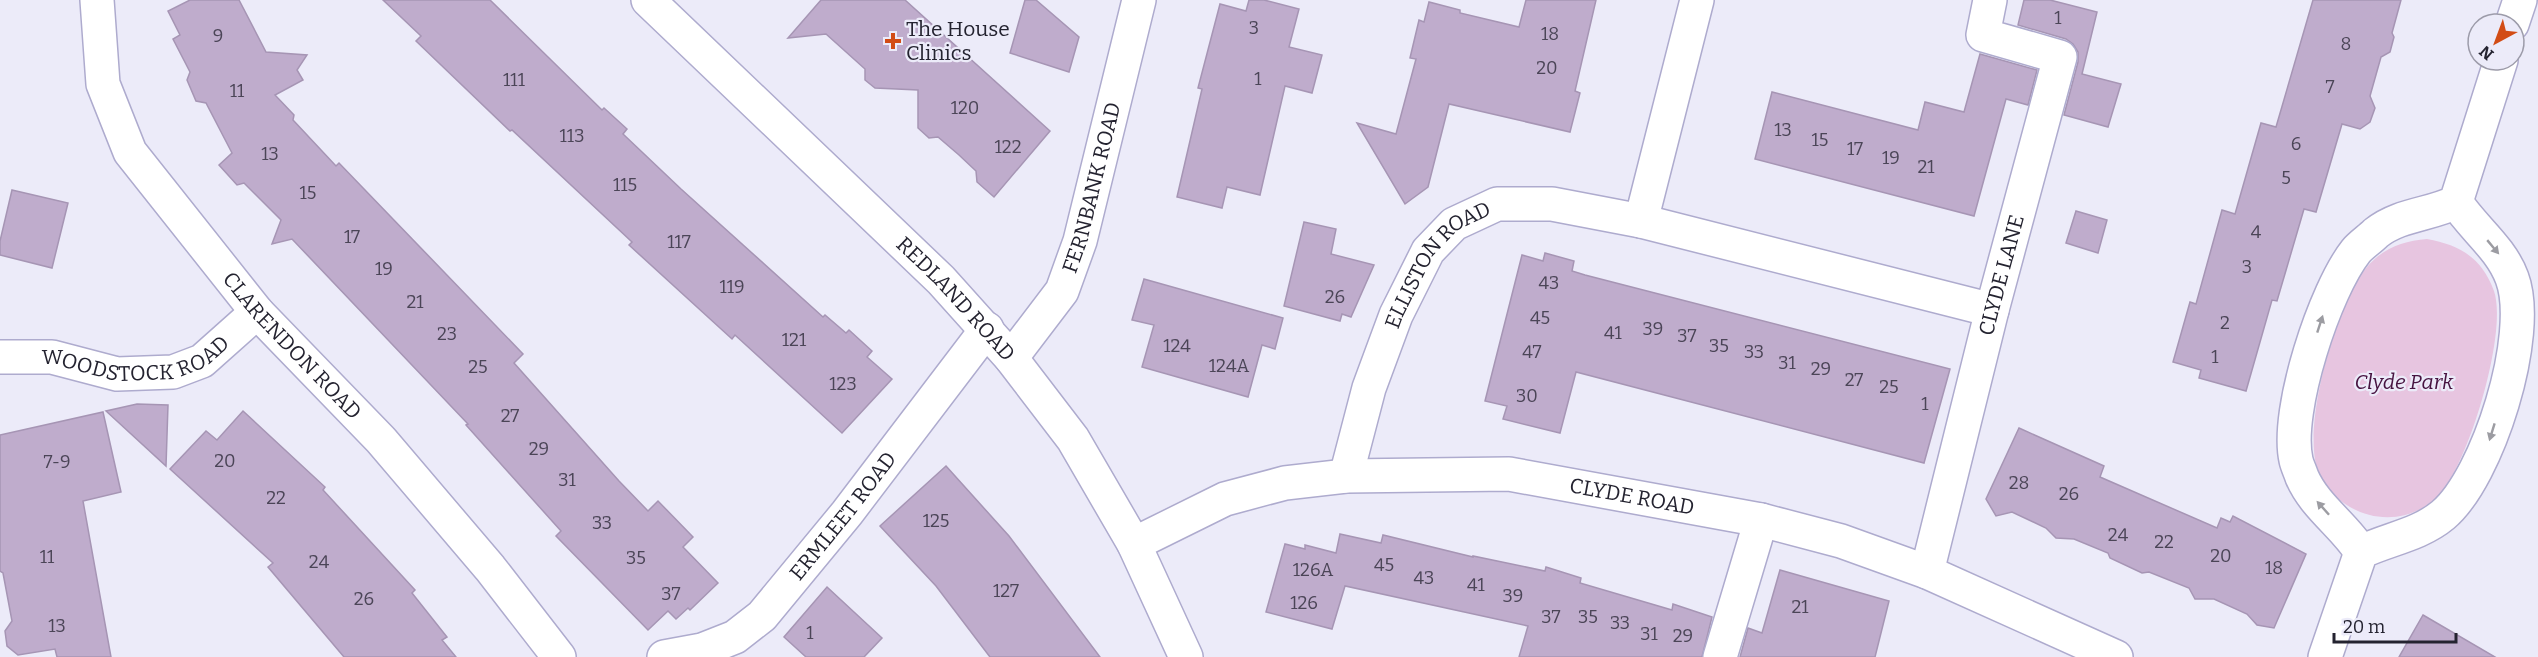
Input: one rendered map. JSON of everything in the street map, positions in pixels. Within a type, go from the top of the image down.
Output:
[{"type":"street","name":"CLARENDON ROAD","points":[[97,0],[103,84],[130,152],[257,312],[381,440],[490,568],[559,657]]},
{"type":"street","name":"REDLAND ROAD","points":[[648,0],[941,280],[1011,358],[1073,440],[1134,544],[1186,657]]},
{"type":"street","name":"FERNBANK ROAD","points":[[1011,358],[1062,291],[1080,241],[1139,0]]},
{"type":"street","points":[[1641,221],[1697,0]]},
{"type":"street","name":"CLYDE LANE","points":[[1927,572],[1992,310],[2060,57],[1983,35],[1990,0]]},
{"type":"street","points":[[2361,552],[2350,535],[2318,502],[2304,480],[2296,459],[2298,403],[2306,368],[2324,312],[2345,268],[2357,250],[2396,220],[2440,210],[2456,202],[2497,72]]},
{"type":"street","points":[[2325,657],[2361,552],[2426,527],[2445,514],[2472,478],[2490,440],[2510,373],[2517,337],[2518,303],[2512,278],[2501,257],[2468,220],[2456,202]]},
{"type":"street","name":"ELLISTON ROAD","points":[[1346,476],[1369,388],[1396,315],[1428,251],[1454,224],[1497,204],[1552,204],[1641,221],[1992,310]]},
{"type":"street","name":"WOODSTOCK ROAD","points":[[0,357],[52,357],[117,374],[173,372],[202,361],[257,312]]},
{"type":"street","name":"ERMLEET ROAD","points":[[664,657],[702,650],[735,638],[762,616],[847,513],[987,329]]},
{"type":"street","name":"CLYDE ROAD","points":[[1134,544],[1225,499],[1285,483],[1346,476],[1509,474],[1761,520],[1841,541],[1927,572],[2115,657]]},
{"type":"street","points":[[1720,657],[1761,520]]},
{"type":"green space","name":"Clyde Park","points":[[2427,239],[2460,249],[2476,262],[2489,280],[2494,291],[2497,310],[2496,336],[2491,365],[2474,427],[2463,455],[2440,494],[2426,506],[2410,514],[2393,517],[2376,516],[2360,512],[2345,504],[2332,493],[2321,478],[2315,458],[2314,432],[2317,402],[2333,338],[2355,284],[2373,260],[2387,250]]},
{"type":"building","points":[[190,0],[239,0],[266,52],[307,55],[297,70],[303,80],[275,95],[294,115],[293,120],[336,166],[339,163],[523,354],[514,363],[619,481],[648,511],[658,501],[693,537],[683,547],[718,583],[690,610],[688,608],[676,619],[668,611],[648,630],[556,536],[561,531],[466,425],[468,424],[292,239],[272,244],[281,220],[244,183],[237,185],[219,165],[232,153],[206,103],[196,101],[187,80],[190,72],[173,39],[180,35],[168,11]]},
{"type":"building","points":[[383,0],[490,0],[602,110],[604,108],[627,129],[623,134],[681,189],[823,317],[825,315],[846,333],[849,330],[872,351],[867,357],[892,379],[842,433],[735,335],[732,339],[629,245],[632,242],[512,130],[510,131],[416,41],[421,36]]},
{"type":"building","points":[[821,0],[905,0],[1050,131],[994,197],[977,182],[976,171],[959,155],[938,137],[929,138],[918,128],[918,90],[875,88],[865,80],[865,69],[826,34],[788,38]]},
{"type":"building","points":[[1025,0],[1036,0],[1079,37],[1069,72],[1010,53]]},
{"type":"building","points":[[1249,0],[1264,0],[1299,9],[1289,47],[1322,55],[1312,93],[1285,86],[1260,195],[1227,187],[1222,208],[1177,197],[1202,89],[1198,88],[1220,4],[1246,11]]},
{"type":"building","points":[[1526,0],[1596,0],[1575,91],[1580,93],[1570,132],[1449,104],[1428,187],[1405,204],[1357,123],[1396,134],[1416,59],[1410,58],[1419,20],[1424,22],[1429,2],[1460,10],[1460,13],[1519,27]]},
{"type":"building","points":[[2024,0],[2050,0],[2097,12],[2082,74],[2121,84],[2108,127],[2064,115],[2078,62],[2078,52],[2066,39],[2018,25]]},
{"type":"building","points":[[2313,0],[2401,0],[2392,33],[2394,37],[2390,52],[2381,57],[2370,96],[2375,108],[2370,122],[2360,129],[2342,124],[2316,212],[2304,209],[2277,301],[2272,300],[2246,391],[2199,378],[2201,370],[2173,362],[2190,302],[2196,304],[2222,210],[2235,214],[2261,123],[2276,127]]},
{"type":"building","points":[[1980,54],[2037,70],[2028,105],[2006,99],[1974,216],[1755,159],[1772,92],[1918,130],[1925,102],[1964,112]]},
{"type":"building","points":[[12,190],[68,203],[52,268],[0,255],[0,241]]},
{"type":"building","points":[[2076,211],[2107,220],[2098,253],[2066,243]]},
{"type":"building","points":[[1304,222],[1336,229],[1331,254],[1374,265],[1351,317],[1342,314],[1340,321],[1284,306]]},
{"type":"building","points":[[1545,253],[1574,261],[1572,271],[1585,275],[1950,369],[1924,463],[1576,372],[1560,433],[1503,419],[1507,406],[1485,401],[1522,255],[1543,261]]},
{"type":"building","points":[[1144,279],[1283,318],[1275,349],[1262,345],[1248,397],[1142,367],[1154,325],[1132,320]]},
{"type":"building","points":[[137,404],[168,405],[166,466],[106,411]]},
{"type":"building","points":[[243,411],[325,487],[323,490],[415,590],[412,593],[447,637],[442,640],[456,657],[344,657],[268,567],[273,563],[170,469],[206,431],[217,440]]},
{"type":"building","points":[[103,412],[121,492],[83,501],[111,657],[57,657],[55,649],[18,655],[7,646],[5,631],[12,621],[3,573],[0,571],[0,435]]},
{"type":"building","points":[[2019,428],[2104,466],[2100,477],[2217,528],[2221,518],[2230,522],[2233,516],[2306,554],[2274,628],[2257,625],[2247,614],[2214,599],[2195,599],[2189,588],[2149,572],[2142,573],[2110,558],[2108,553],[2074,539],[2056,538],[2046,528],[2012,512],[1996,516],[1986,499]]},
{"type":"building","points":[[946,466],[1009,536],[1100,657],[990,657],[936,586],[880,526]]},
{"type":"building","points":[[1340,534],[1381,543],[1383,535],[1473,557],[1545,571],[1546,567],[1581,578],[1580,583],[1672,610],[1673,604],[1712,617],[1702,657],[1519,657],[1528,626],[1345,586],[1332,629],[1266,612],[1285,544],[1305,549],[1305,545],[1336,553]]},
{"type":"building","points":[[1780,570],[1889,601],[1875,657],[1740,657],[1748,628],[1762,633]]},
{"type":"building","points":[[827,587],[882,638],[864,657],[806,657],[784,637]]},
{"type":"building","points":[[2423,615],[2495,657],[2399,657]]},
{"type":"place","name":"The House Clinics","points":[[893,41]]}]
